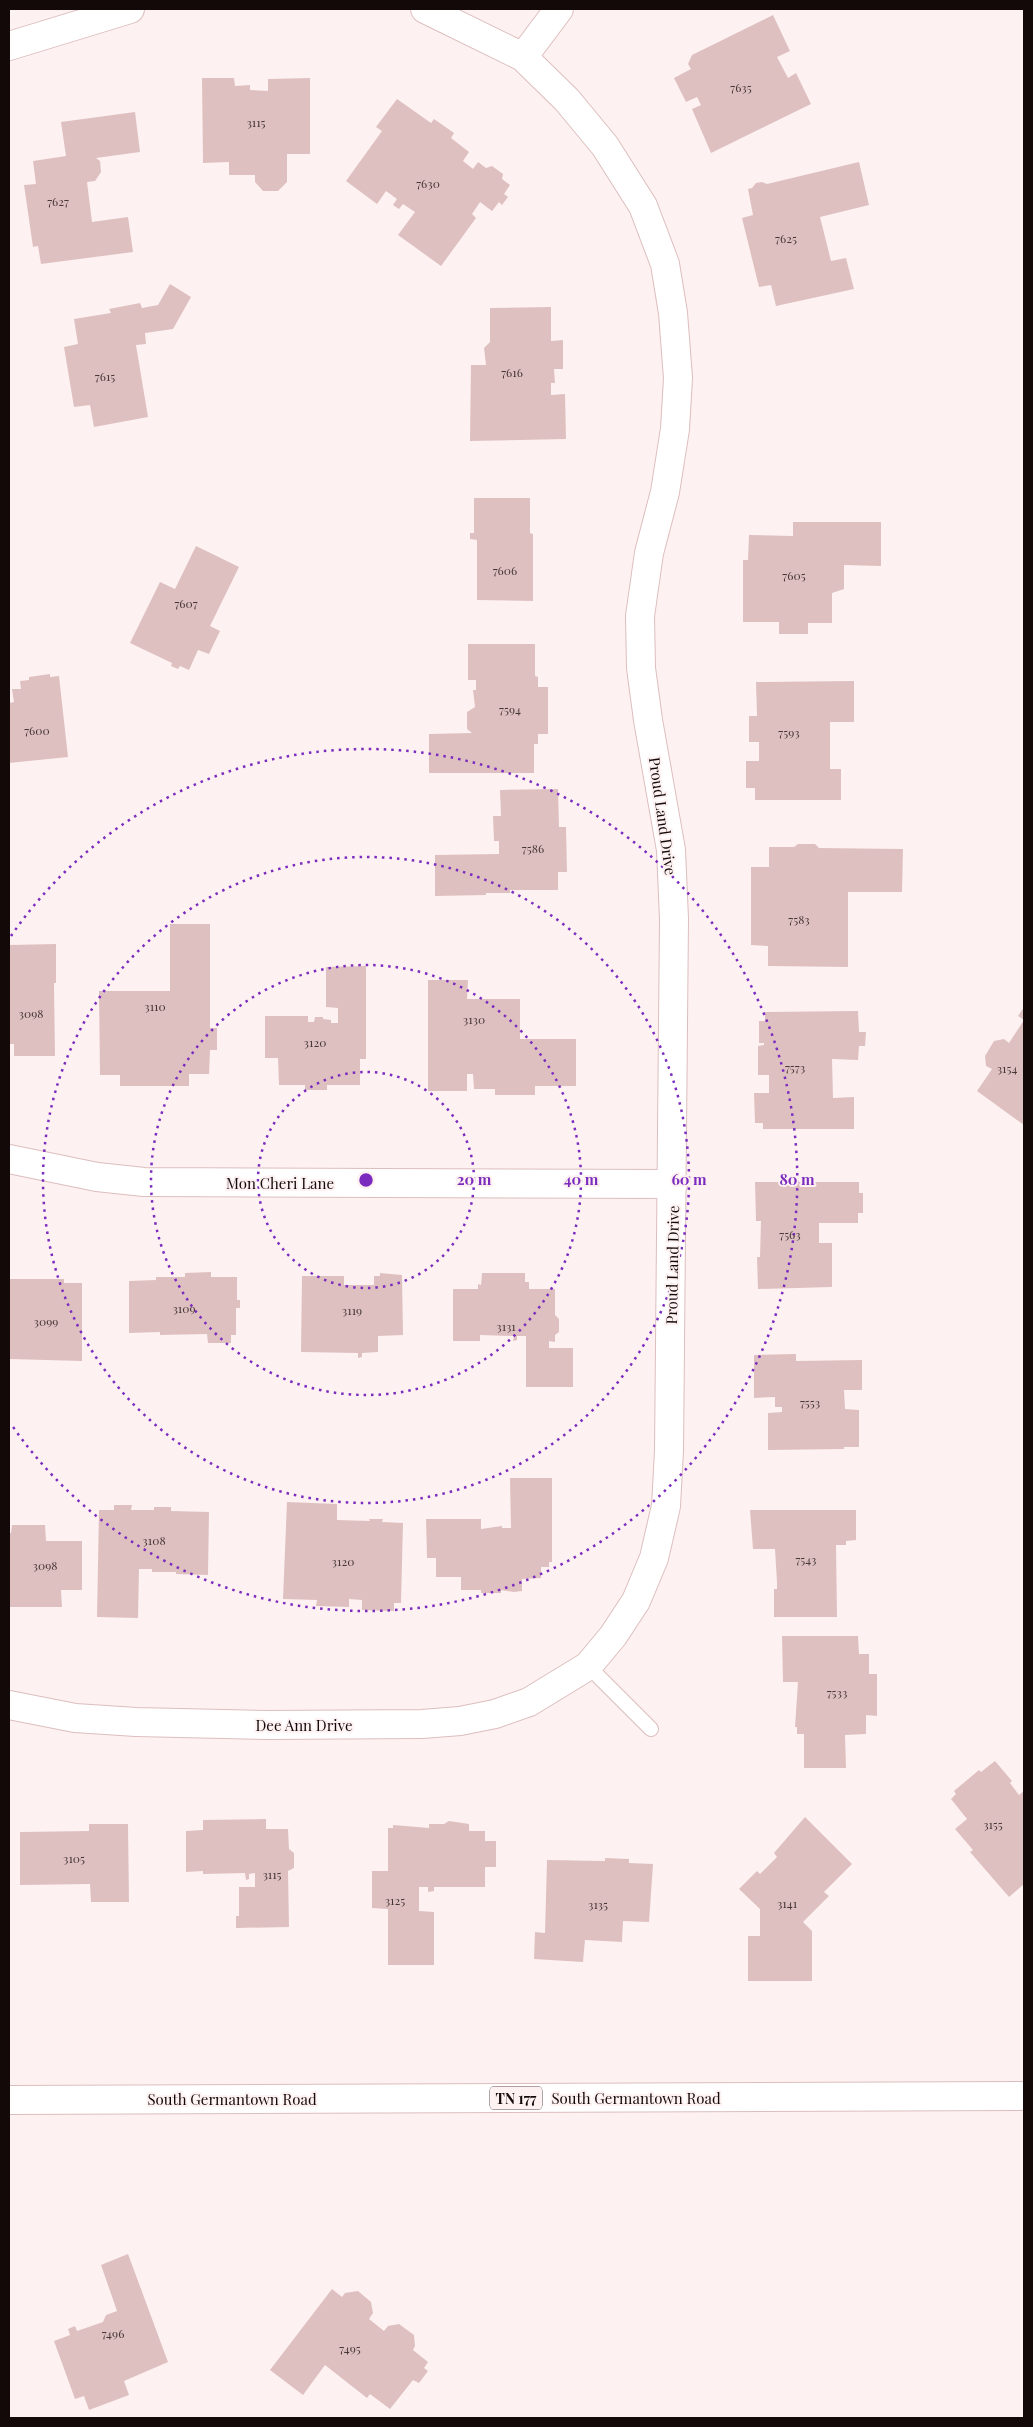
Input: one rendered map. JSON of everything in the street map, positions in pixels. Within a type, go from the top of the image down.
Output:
[{"type":"street","points":[[9,46],[130,9]]},
{"type":"street","name":"Proud Land Drive","points":[[425,9],[522,57],[567,100],[605,146],[643,206],[665,264],[673,313],[678,378],[675,429],[664,492],[650,553],[640,616],[641,668],[671,850],[674,919],[673,1184],[669,1451],[666,1506],[654,1558],[636,1601],[613,1636],[588,1666]]},
{"type":"street","points":[[522,57],[559,9]]},
{"type":"street","name":"Mon Cheri Lane","points":[[9,1159],[96,1177],[144,1182],[673,1184]]},
{"type":"street","name":"Dee Ann Drive","points":[[9,1706],[75,1718],[136,1722],[268,1726],[422,1724],[460,1721],[495,1714],[529,1702],[588,1666]]},
{"type":"street","name":"South Germantown Road","points":[[9,2100],[1024,2096]]},
{"type":"lane","points":[[588,1666],[651,1729]]},
{"type":"building","points":[[773,15],[790,51],[777,57],[788,78],[796,73],[811,104],[711,153],[692,109],[701,105],[697,97],[686,102],[674,78],[691,69],[688,64],[692,55]]},
{"type":"building","points":[[202,78],[234,78],[235,86],[250,85],[250,90],[268,91],[268,79],[310,78],[310,154],[287,154],[287,182],[278,191],[263,191],[255,182],[255,175],[229,175],[229,162],[203,163]]},
{"type":"building","points":[[397,99],[431,123],[434,119],[454,133],[451,138],[469,152],[463,161],[473,169],[478,162],[486,168],[492,166],[503,174],[502,179],[510,185],[504,194],[508,197],[502,205],[499,202],[492,211],[480,202],[472,214],[476,218],[441,266],[398,235],[415,212],[403,204],[399,209],[393,205],[397,199],[386,191],[377,204],[346,181],[382,131],[376,127]]},
{"type":"building","points":[[135,112],[140,152],[96,158],[100,161],[101,172],[95,181],[87,182],[92,222],[128,217],[133,252],[41,264],[38,246],[33,247],[24,185],[36,184],[33,161],[66,156],[61,122]]},
{"type":"building","points":[[859,162],[869,205],[820,217],[831,261],[846,258],[854,289],[776,306],[771,285],[759,287],[742,218],[753,215],[748,189],[752,188],[756,183],[762,182],[767,184]]},
{"type":"building","points":[[170,284],[191,297],[173,329],[145,333],[146,344],[136,345],[148,417],[94,427],[90,405],[74,407],[64,347],[78,344],[74,319],[111,313],[109,309],[140,303],[142,308],[158,305]]},
{"type":"building","points":[[551,307],[551,341],[563,340],[563,369],[554,369],[555,383],[551,383],[551,395],[565,394],[566,439],[470,441],[471,365],[486,365],[484,348],[490,342],[490,308]]},
{"type":"building","points":[[474,498],[530,498],[530,533],[533,534],[533,601],[477,600],[477,540],[470,539],[470,533],[474,533]]},
{"type":"building","points":[[793,522],[881,522],[881,566],[844,565],[844,589],[832,593],[832,623],[808,623],[808,634],[779,634],[779,622],[743,622],[743,560],[748,560],[749,535],[793,536]]},
{"type":"building","points":[[196,546],[239,567],[210,626],[220,631],[209,654],[198,650],[189,670],[180,666],[178,669],[171,666],[172,663],[130,643],[160,582],[175,589]]},
{"type":"building","points":[[468,644],[535,644],[535,676],[538,677],[538,687],[548,687],[548,734],[538,734],[538,744],[534,744],[534,773],[429,773],[429,734],[472,733],[467,729],[467,712],[475,707],[473,690],[476,690],[476,680],[468,680]]},
{"type":"building","points":[[50,674],[50,677],[59,676],[68,757],[9,763],[9,703],[14,702],[12,689],[21,689],[20,681],[29,680],[29,677]]},
{"type":"building","points":[[854,681],[854,722],[830,722],[830,769],[841,769],[841,800],[755,800],[755,788],[746,788],[746,761],[759,761],[759,742],[749,742],[749,716],[757,716],[756,682]]},
{"type":"building","points":[[558,789],[559,827],[566,827],[567,872],[558,872],[558,890],[510,890],[510,893],[486,893],[486,895],[435,896],[435,855],[499,854],[499,841],[494,841],[493,816],[501,816],[500,790]]},
{"type":"building","points":[[798,844],[815,844],[819,848],[903,849],[902,892],[848,892],[848,967],[768,966],[768,946],[751,945],[751,867],[769,867],[769,847],[794,847]]},
{"type":"building","points":[[170,924],[210,924],[210,1028],[217,1028],[217,1050],[210,1050],[209,1074],[189,1074],[189,1086],[120,1086],[120,1075],[100,1075],[99,991],[170,991]]},
{"type":"building","points":[[56,944],[56,983],[54,983],[55,1056],[14,1056],[14,1044],[9,1044],[9,945]]},
{"type":"building","points":[[366,966],[366,1059],[360,1059],[360,1085],[327,1085],[327,1090],[305,1090],[305,1085],[279,1085],[278,1058],[265,1058],[265,1016],[308,1016],[308,1022],[314,1022],[315,1017],[323,1017],[323,1019],[331,1020],[331,1023],[338,1023],[338,1008],[326,1007],[326,967]]},
{"type":"building","points":[[428,980],[468,980],[467,999],[520,999],[520,1039],[576,1039],[576,1086],[535,1086],[535,1095],[495,1095],[495,1089],[474,1089],[473,1074],[467,1074],[467,1091],[428,1091]]},
{"type":"building","points":[[1024,1007],[1024,1020],[1018,1016]]},
{"type":"building","points":[[858,1011],[859,1032],[866,1032],[865,1046],[859,1046],[858,1060],[832,1059],[833,1098],[854,1097],[854,1129],[763,1129],[763,1123],[755,1123],[754,1093],[769,1093],[769,1075],[758,1075],[758,1046],[764,1045],[764,1043],[759,1043],[759,1021],[765,1021],[765,1012]]},
{"type":"building","points":[[1024,1020],[1024,1125],[977,1091],[992,1069],[986,1066],[985,1056],[994,1041],[1004,1039],[1009,1043]]},
{"type":"building","points":[[755,1182],[859,1182],[859,1193],[863,1193],[863,1213],[858,1213],[858,1223],[819,1223],[819,1243],[832,1243],[832,1287],[758,1289],[757,1257],[760,1257],[761,1221],[756,1221]]},
{"type":"building","points":[[211,1272],[211,1277],[237,1277],[237,1300],[240,1300],[240,1308],[236,1308],[236,1335],[231,1335],[231,1343],[208,1343],[207,1334],[160,1335],[160,1332],[129,1333],[129,1281],[156,1280],[156,1277],[185,1277],[185,1273]]},
{"type":"building","points":[[380,1273],[402,1275],[403,1335],[378,1336],[378,1352],[362,1353],[362,1357],[358,1358],[358,1353],[301,1352],[302,1276],[344,1276],[344,1285],[374,1285],[374,1276],[380,1276]]},
{"type":"building","points":[[482,1273],[525,1273],[525,1282],[529,1282],[529,1289],[555,1289],[555,1315],[559,1319],[559,1332],[555,1335],[555,1342],[549,1341],[549,1348],[573,1348],[573,1387],[526,1387],[526,1336],[517,1336],[517,1340],[513,1341],[514,1336],[480,1335],[480,1341],[453,1341],[453,1289],[478,1289],[478,1284],[481,1285]]},
{"type":"building","points":[[9,1279],[64,1279],[64,1283],[82,1283],[82,1361],[9,1359]]},
{"type":"building","points":[[796,1354],[796,1361],[862,1360],[862,1390],[844,1390],[845,1409],[859,1410],[859,1447],[844,1447],[844,1449],[768,1450],[768,1413],[782,1412],[782,1407],[775,1407],[775,1397],[754,1398],[754,1355]]},
{"type":"building","points":[[510,1478],[552,1478],[552,1562],[549,1562],[549,1567],[541,1567],[541,1578],[522,1579],[522,1591],[501,1590],[501,1593],[481,1593],[481,1590],[461,1590],[461,1577],[436,1577],[436,1558],[427,1558],[426,1519],[481,1519],[481,1529],[502,1526],[502,1528],[511,1528]]},
{"type":"building","points":[[287,1502],[337,1504],[337,1520],[370,1521],[369,1519],[383,1519],[382,1522],[403,1523],[401,1603],[394,1603],[394,1611],[362,1610],[362,1600],[349,1599],[349,1607],[316,1606],[317,1600],[283,1599]]},
{"type":"building","points":[[114,1505],[132,1505],[131,1510],[154,1510],[154,1507],[171,1507],[171,1511],[209,1512],[208,1575],[152,1572],[152,1569],[139,1569],[138,1618],[97,1617],[99,1510],[114,1510]]},
{"type":"building","points":[[750,1510],[856,1510],[856,1540],[846,1541],[846,1545],[836,1545],[837,1617],[774,1617],[774,1589],[777,1589],[775,1549],[753,1549]]},
{"type":"building","points":[[12,1525],[45,1525],[46,1541],[82,1541],[82,1590],[61,1590],[62,1607],[9,1607],[9,1533],[11,1533]]},
{"type":"building","points":[[782,1636],[858,1636],[859,1654],[869,1654],[869,1674],[877,1674],[877,1716],[866,1715],[866,1734],[845,1735],[846,1768],[804,1768],[804,1734],[797,1734],[797,1727],[795,1727],[798,1682],[783,1682]]},
{"type":"building","points":[[995,1761],[1012,1781],[1010,1783],[1019,1795],[1024,1791],[1024,1884],[1009,1897],[970,1852],[973,1850],[955,1829],[967,1819],[951,1799],[956,1794],[954,1791],[979,1770],[981,1772]]},
{"type":"building","points":[[805,1817],[852,1864],[824,1892],[829,1896],[803,1922],[812,1931],[812,1981],[748,1981],[748,1936],[760,1936],[760,1909],[739,1889],[757,1871],[760,1874],[777,1857],[774,1853]]},
{"type":"building","points":[[266,1819],[266,1829],[288,1829],[289,1849],[294,1853],[294,1868],[288,1871],[289,1927],[236,1928],[236,1916],[239,1916],[239,1887],[255,1887],[255,1873],[249,1874],[249,1879],[246,1880],[245,1873],[203,1874],[203,1871],[186,1872],[186,1831],[203,1830],[203,1820]]},
{"type":"building","points":[[449,1821],[469,1824],[469,1831],[485,1831],[485,1841],[496,1841],[496,1867],[485,1867],[485,1887],[434,1887],[434,1891],[428,1892],[428,1887],[419,1887],[419,1911],[434,1912],[434,1965],[388,1965],[388,1909],[372,1908],[372,1871],[388,1871],[388,1828],[393,1828],[393,1825],[429,1828],[429,1824],[444,1824]]},
{"type":"building","points":[[89,1824],[128,1824],[129,1902],[91,1902],[90,1884],[20,1885],[20,1832],[89,1831]]},
{"type":"building","points":[[605,1858],[629,1859],[629,1863],[653,1864],[649,1922],[623,1921],[622,1942],[585,1940],[583,1962],[534,1959],[535,1932],[545,1933],[547,1860],[605,1861]]},
{"type":"building","points":[[128,2254],[168,2362],[124,2381],[129,2395],[89,2410],[84,2396],[75,2399],[54,2341],[70,2335],[68,2329],[75,2326],[77,2331],[103,2322],[106,2315],[117,2311],[101,2265]]},
{"type":"building","points":[[332,2289],[342,2297],[345,2293],[358,2291],[371,2302],[373,2313],[369,2319],[384,2331],[388,2326],[399,2324],[414,2335],[415,2346],[413,2350],[428,2362],[424,2368],[428,2371],[419,2383],[413,2380],[390,2409],[370,2394],[367,2398],[325,2365],[303,2395],[270,2370]]}]
